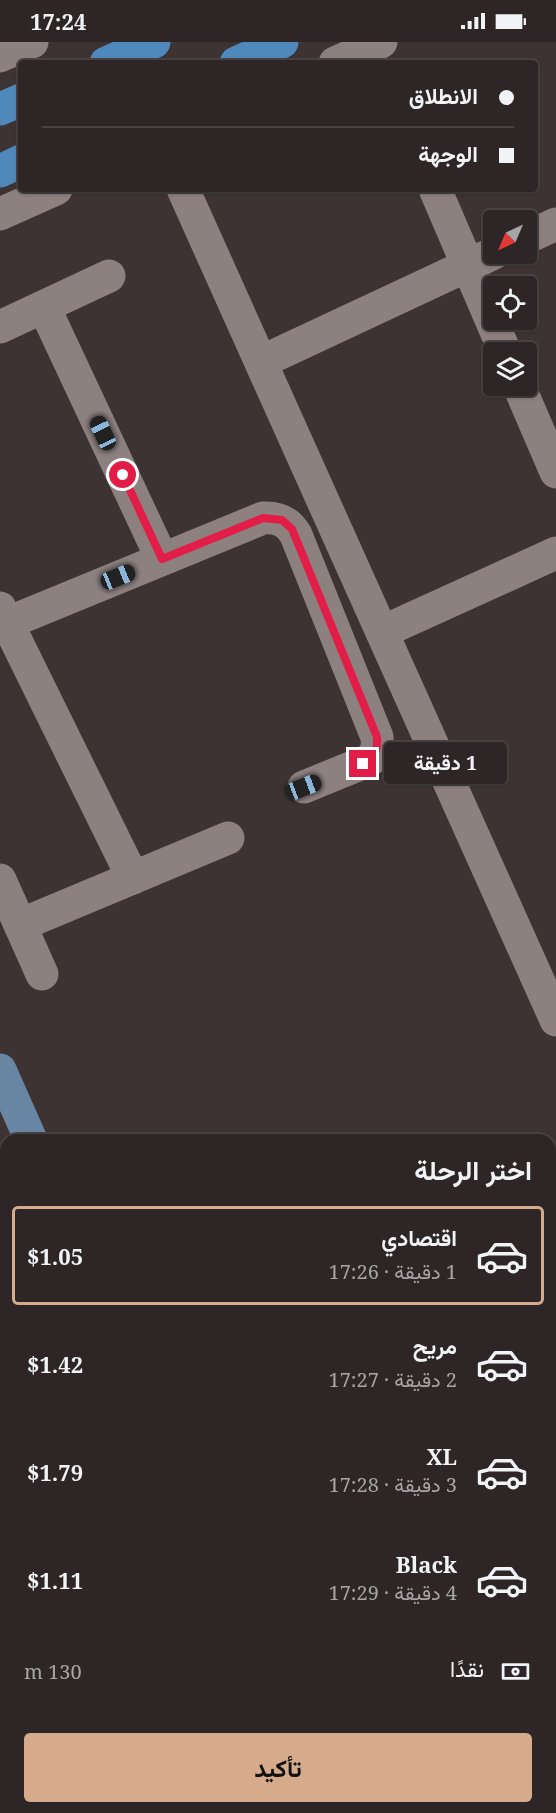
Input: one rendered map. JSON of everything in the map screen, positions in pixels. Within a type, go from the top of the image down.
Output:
[{"type":"highway","points":[[113,60],[154,42]]},
{"type":"highway","points":[[243,60],[282,42]]},
{"type":"highway","points":[[0,109],[18,101]]},
{"type":"highway","points":[[0,171],[18,162]]},
{"type":"main road","points":[[0,1070],[28,1134]]},
{"type":"street","points":[[0,56],[32,42]]},
{"type":"street","points":[[345,60],[378,50]]},
{"type":"street","points":[[0,214],[49,192]]},
{"type":"street","points":[[184,192],[556,1020]]},
{"type":"street","points":[[437,192],[480,259],[502,342]]},
{"type":"street","points":[[537,233],[556,224]]},
{"type":"street","points":[[261,362],[480,259]]},
{"type":"street","points":[[0,327],[109,276]]},
{"type":"street","points":[[44,307],[162,559]]},
{"type":"street","points":[[523,396],[556,471]]},
{"type":"street","points":[[133,878],[2,619],[263,518],[282,520],[292,529],[377,737],[378,746],[376,754],[370,760],[304,787]]},
{"type":"street","points":[[382,633],[556,553]]},
{"type":"street","points":[[20,925],[228,838]]},
{"type":"street","points":[[0,880],[42,974]]},
{"type":"route","points":[[123,475],[162,559],[263,518],[273,517],[288,524],[296,535],[377,737],[376,754],[363,764]]}]
